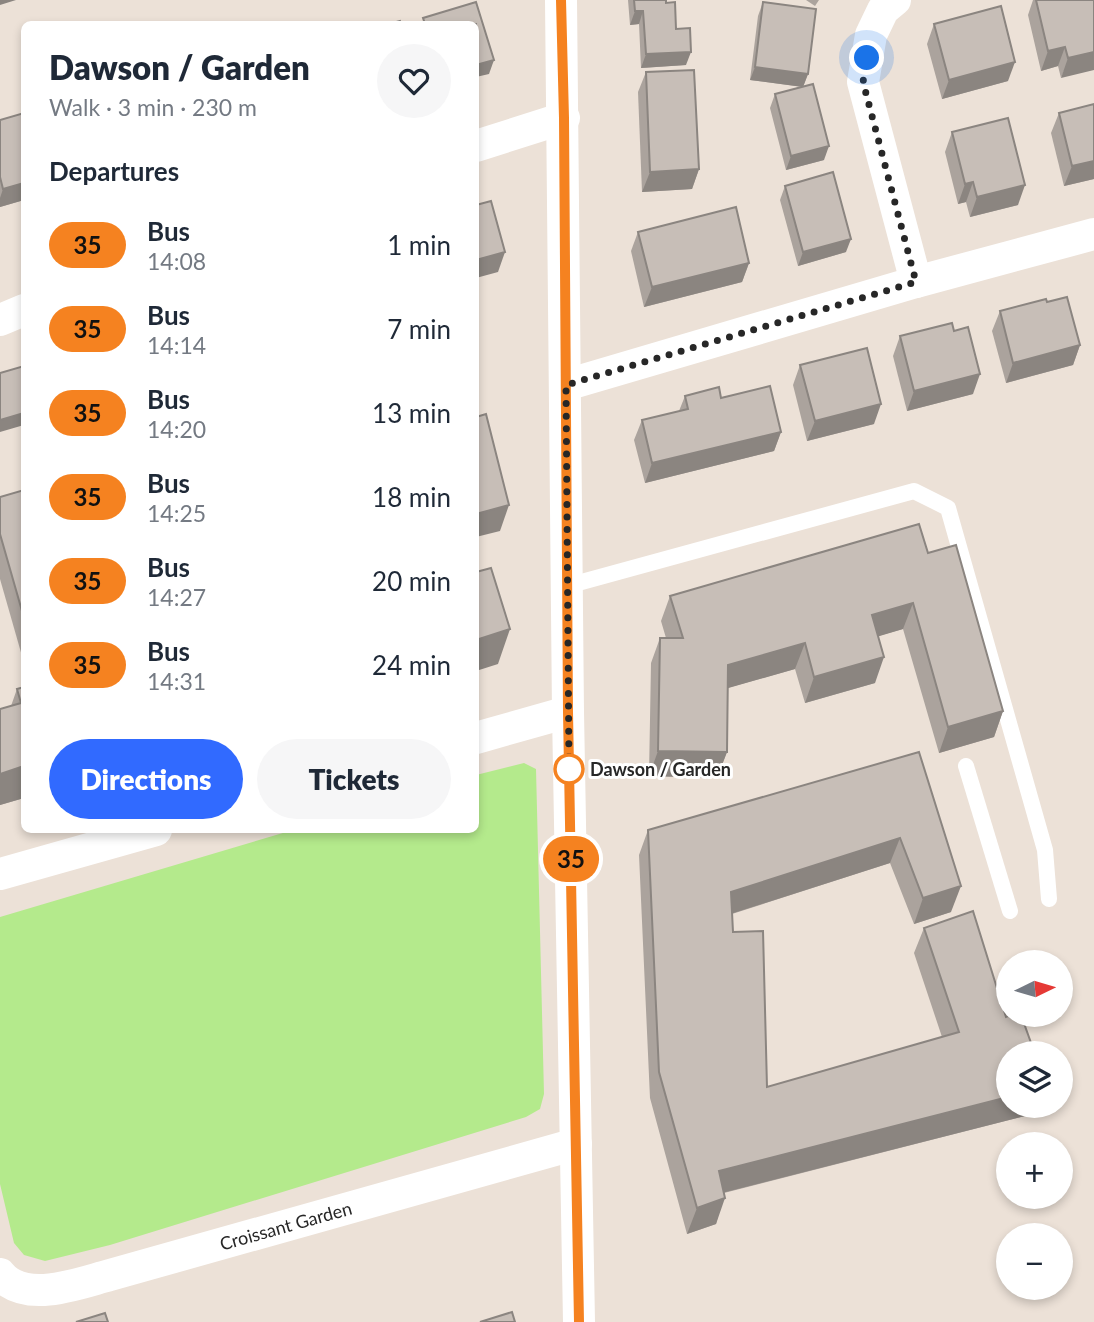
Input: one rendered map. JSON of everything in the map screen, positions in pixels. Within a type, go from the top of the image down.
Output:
[{"type":"street","points":[[561,0],[568,712],[579,1322]]},
{"type":"street","points":[[895,0],[883,10],[871,35],[863,82],[916,282]]},
{"type":"street","points":[[479,145],[564,118]]},
{"type":"street","points":[[566,385],[916,282],[1094,234]]},
{"type":"street","points":[[0,320],[21,311]]},
{"type":"street","points":[[479,737],[568,712]]},
{"type":"street","points":[[0,874],[145,833]]},
{"type":"street","name":"Croissant Garden","points":[[0,1274],[5,1280],[25,1289],[48,1290],[576,1144]]},
{"type":"lane","points":[[567,586],[914,491],[948,508],[1045,850],[1049,899]]},
{"type":"lane","points":[[966,766],[1010,911]]},
{"type":"green space","points":[[524,763],[536,769],[544,1094],[540,1109],[526,1117],[110,1245],[45,1261],[24,1255],[14,1243],[0,1184],[0,917],[283,833],[479,833],[479,774]]},
{"type":"building","points":[[634,0],[675,2],[676,29],[690,28],[691,52],[646,54],[643,11],[635,11]]},
{"type":"building","points":[[1036,0],[1094,0],[1094,52],[1068,58],[1065,47],[1048,51]]},
{"type":"building","points":[[476,2],[494,60],[479,64],[479,21],[424,21],[423,18]]},
{"type":"building","points":[[763,2],[816,9],[808,74],[755,67]]},
{"type":"building","points":[[1001,6],[1015,62],[949,80],[934,24]]},
{"type":"building","points":[[694,70],[699,169],[650,172],[646,72]]},
{"type":"building","points":[[813,84],[829,146],[791,156],[775,94]]},
{"type":"building","points":[[1094,104],[1094,161],[1072,166],[1059,113]]},
{"type":"building","points":[[21,114],[21,184],[3,189],[0,177],[0,120]]},
{"type":"building","points":[[1008,118],[1025,185],[977,197],[973,182],[965,184],[952,132]]},
{"type":"building","points":[[833,172],[851,239],[803,252],[785,186]]},
{"type":"building","points":[[491,201],[505,252],[479,259],[479,204]]},
{"type":"building","points":[[736,207],[749,263],[652,287],[638,232]]},
{"type":"building","points":[[1067,297],[1080,345],[1013,363],[1000,311],[1046,299],[1047,302]]},
{"type":"building","points":[[952,323],[954,331],[968,327],[980,374],[914,391],[900,336]]},
{"type":"building","points":[[867,348],[881,404],[815,421],[800,365]]},
{"type":"building","points":[[21,367],[21,414],[0,420],[0,373]]},
{"type":"building","points":[[770,386],[781,432],[652,463],[642,420],[688,409],[685,396],[719,387],[721,398]]},
{"type":"building","points":[[486,414],[509,505],[479,513],[479,416]]},
{"type":"building","points":[[21,491],[21,608],[0,534],[0,497]]},
{"type":"building","points":[[919,524],[928,553],[956,545],[1003,711],[948,727],[913,603],[872,615],[884,657],[814,677],[805,643],[728,665],[727,752],[658,751],[660,638],[683,638],[670,596]]},
{"type":"building","points":[[491,568],[510,629],[479,639],[479,571]]},
{"type":"building","points":[[21,703],[21,767],[0,774],[0,709]]},
{"type":"building","points":[[919,752],[961,886],[923,898],[900,838],[731,892],[733,932],[763,931],[767,1087],[959,1032],[924,928],[973,911],[996,985],[996,1027],[1025,1027],[1030,1041],[996,1041],[996,1100],[719,1171],[725,1198],[697,1208],[659,1072],[648,830]]},
{"type":"building","points":[[512,1312],[515,1322],[480,1322]]},
{"type":"building","points":[[105,1313],[108,1322],[76,1322]]},
{"type":"bus line","name":"35","points":[[561,0],[568,712],[579,1322]]},
{"type":"place","name":"Dawson / Garden","points":[[569,769]]},
{"type":"route","points":[[569,769],[566,385],[916,282],[863,82],[867,58]]}]
